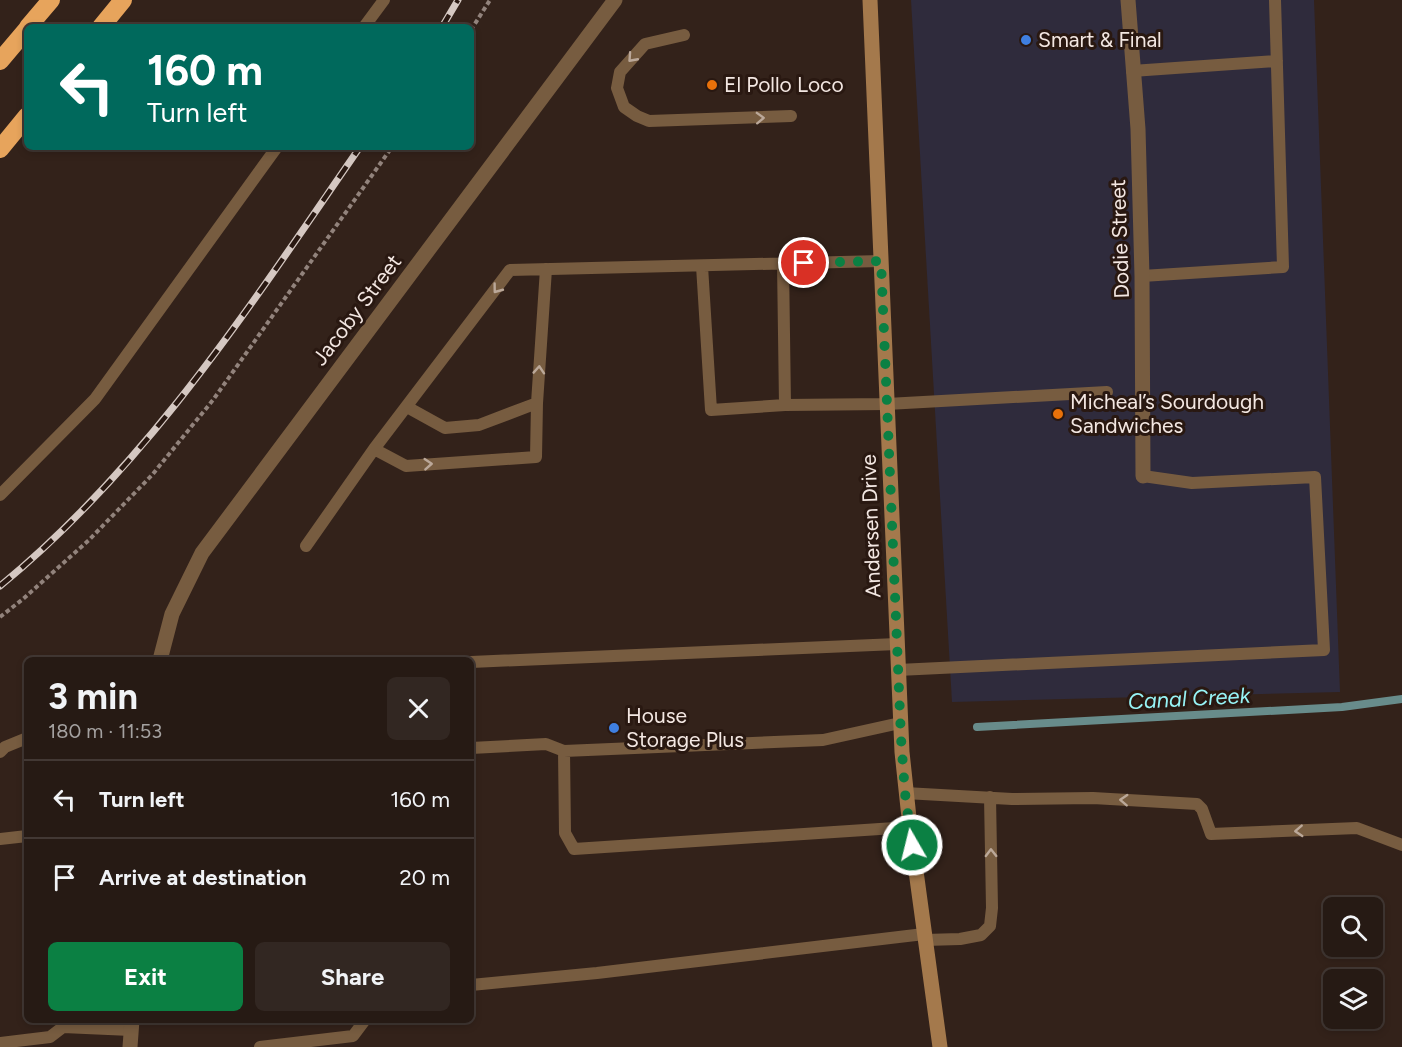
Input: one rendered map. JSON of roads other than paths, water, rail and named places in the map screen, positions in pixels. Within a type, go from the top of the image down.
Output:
[{"type":"highway","points":[[31,24],[51,0]]},
{"type":"highway","points":[[103,24],[123,0]]},
{"type":"highway","points":[[0,61],[24,33]]},
{"type":"highway","points":[[0,149],[24,120]]},
{"type":"main road","name":"Andersen Drive","points":[[870,0],[900,723],[905,793],[940,1047]]},
{"type":"street","name":"Jacoby Street","points":[[161,657],[172,614],[202,552],[615,0]]},
{"type":"street","name":"Dodie Street","points":[[1128,0],[1138,129],[1142,276],[1143,476]]},
{"type":"street","points":[[130,1047],[132,1025]]},
{"type":"lane","points":[[366,24],[384,0]]},
{"type":"lane","points":[[1142,276],[1283,267],[1275,0]]},
{"type":"lane","points":[[684,35],[645,44],[620,72],[617,88],[624,107],[649,121],[791,116]]},
{"type":"lane","points":[[1132,70],[1277,61]]},
{"type":"lane","points":[[0,495],[95,399],[275,150]]},
{"type":"lane","points":[[306,546],[374,449],[510,270],[881,261]]},
{"type":"lane","points":[[783,264],[785,405]]},
{"type":"lane","points":[[702,266],[711,410],[785,405],[887,404],[1107,392]]},
{"type":"lane","points":[[374,449],[406,465],[536,457],[537,403],[546,269]]},
{"type":"lane","points":[[407,407],[445,428],[479,425],[537,403]]},
{"type":"lane","points":[[898,670],[1324,650],[1315,477],[1192,483],[1143,476]]},
{"type":"lane","points":[[474,662],[897,644]]},
{"type":"lane","points":[[474,748],[546,744],[564,751],[824,740],[900,723]]},
{"type":"lane","points":[[0,752],[24,739]]},
{"type":"lane","points":[[564,751],[565,833],[574,849],[910,827]]},
{"type":"lane","points":[[905,793],[1012,799],[1093,798],[1197,804],[1202,810],[1211,834],[1357,828],[1402,845]]},
{"type":"lane","points":[[474,985],[925,937],[960,939],[981,935],[990,926],[992,908],[990,797]]},
{"type":"lane","points":[[0,839],[24,836]]},
{"type":"lane","points":[[260,1047],[353,1036],[363,1023]]},
{"type":"lane","points":[[0,1043],[50,1037],[63,1024],[132,1025]]},
{"type":"waterway","name":"Canal Creek","points":[[977,727],[1342,707],[1402,699]]},
{"type":"railway","points":[[444,24],[458,0]]},
{"type":"railway","points":[[0,586],[54,539],[104,488],[150,435],[238,323],[358,150]]},
{"type":"place","name":"Smart & Final","points":[[1026,40]]},
{"type":"place","name":"El Pollo Loco","points":[[712,85]]},
{"type":"place","name":"Micheal’s Sourdough Sandwiches","points":[[1058,414]]},
{"type":"place","name":"House Storage Plus","points":[[614,728]]}]
